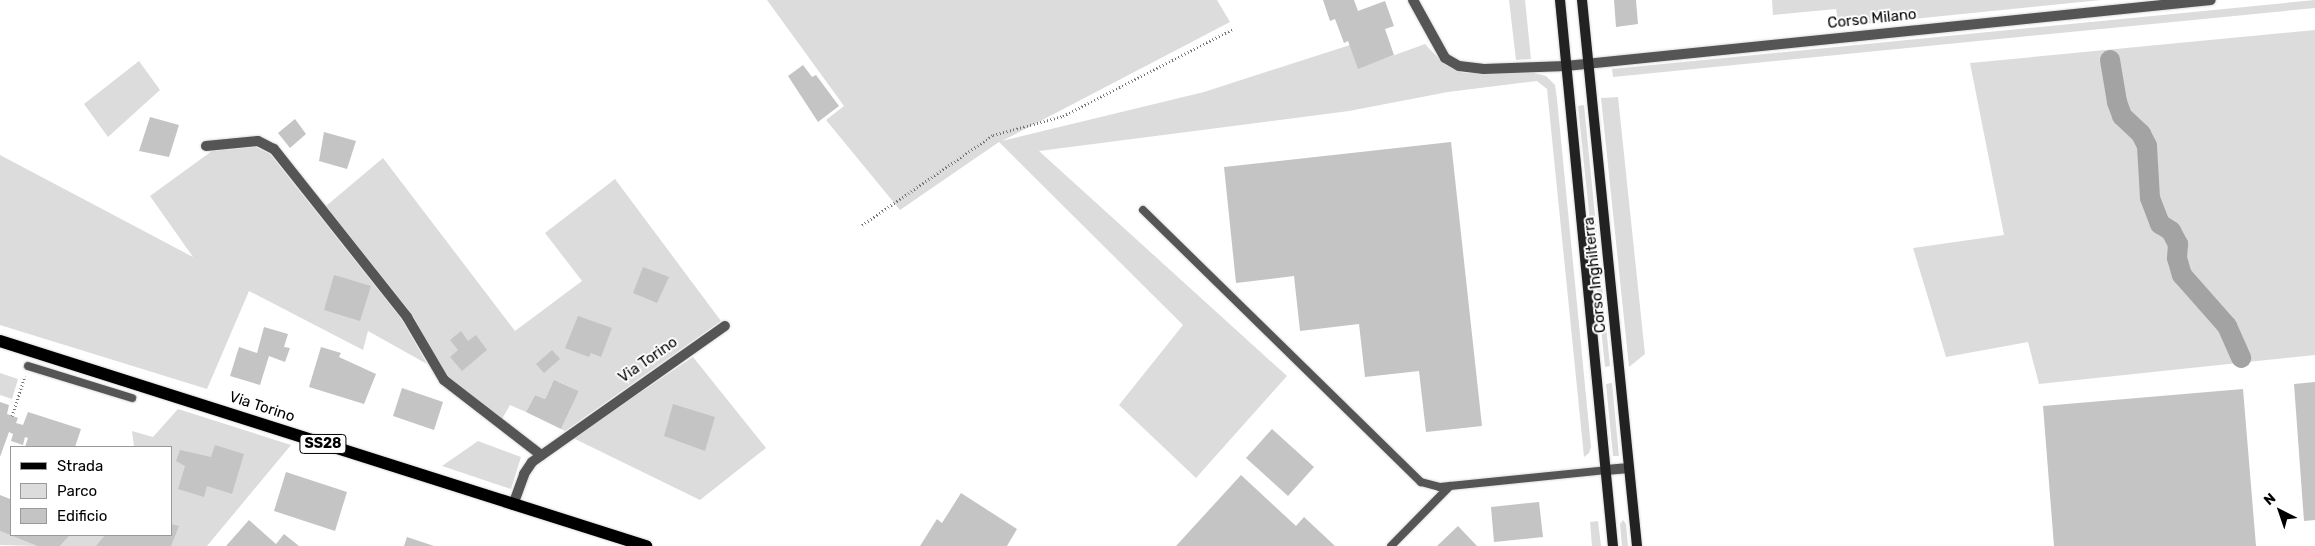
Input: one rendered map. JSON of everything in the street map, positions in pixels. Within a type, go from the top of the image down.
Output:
[{"type":"main road","name":"Via Torino","points":[[0,341],[646,546]]},
{"type":"street","name":"Corso Milano","points":[[1412,0],[1434,44],[1451,63],[1484,69],[1566,66],[2211,0]]},
{"type":"street","name":"Corso Inghilterra","points":[[1560,0],[1613,546]]},
{"type":"street","name":"Corso Inghilterra","points":[[1582,0],[1637,546]]},
{"type":"street","points":[[206,146],[258,141],[274,149],[407,317],[444,380],[541,455]]},
{"type":"street","name":"Via Torino","points":[[513,505],[527,468],[541,455],[724,326]]},
{"type":"street","points":[[1606,470],[1629,468]]},
{"type":"lane","points":[[1143,210],[1417,478],[1427,485],[1450,486],[1606,470]]},
{"type":"lane","points":[[28,366],[132,398]]},
{"type":"lane","points":[[1391,546],[1450,486]]},
{"type":"path","points":[[862,224],[993,135],[1063,116],[1233,29]]},
{"type":"path","points":[[12,416],[23,380]]},
{"type":"green space","points":[[767,0],[1217,0],[1230,22],[1002,141],[1204,92],[1350,45],[1359,68],[1425,44],[1444,64],[1464,73],[1534,73],[1546,76],[1555,85],[1557,99],[1591,447],[1589,453],[1584,457],[1547,89],[1537,81],[1448,92],[1349,111],[1039,151],[1287,376],[1196,478],[1119,405],[1183,325],[999,142],[900,210],[826,120],[844,106]]},
{"type":"green space","points":[[1509,0],[1525,0],[1531,59],[1516,60]]},
{"type":"green space","points":[[1772,0],[2101,0],[1844,26],[1838,22],[1836,9],[1773,15]]},
{"type":"green space","points":[[2315,0],[2315,8],[1613,77],[1612,69]]},
{"type":"green space","points":[[2315,30],[2315,355],[2039,384],[2028,342],[1946,357],[1913,248],[2004,235],[1970,63]]},
{"type":"green space","points":[[139,61],[160,90],[108,137],[84,104]]},
{"type":"green space","points":[[1618,97],[1645,354],[1629,367],[1601,98]]},
{"type":"green space","points":[[1584,105],[1610,366],[1605,367],[1578,106]]},
{"type":"green space","points":[[256,147],[270,154],[402,320],[427,364],[368,331],[363,350],[249,291],[207,389],[0,325],[0,155],[193,257],[150,196],[212,151]]},
{"type":"green space","points":[[383,158],[515,331],[582,281],[545,233],[615,179],[721,321],[565,431],[561,429],[579,391],[559,382],[556,385],[552,384],[545,399],[535,395],[526,412],[510,405],[502,419],[447,377],[412,314],[326,206]]},
{"type":"green space","points":[[693,357],[766,448],[700,500],[573,438]]},
{"type":"green space","points":[[0,373],[18,379],[12,399],[0,395]]},
{"type":"green space","points":[[1612,383],[1619,456],[1613,456],[1606,384]]},
{"type":"green space","points":[[178,409],[291,445],[207,546],[60,546],[69,536],[172,536],[172,446],[134,446],[132,431],[153,437]]},
{"type":"green space","points":[[478,441],[521,457],[511,489],[442,466]]},
{"type":"green space","points":[[1623,520],[1626,524],[1628,546],[1622,546],[1620,524]]},
{"type":"green space","points":[[1598,521],[1601,546],[1592,546],[1590,522]]},
{"type":"green space","points":[[0,531],[37,546],[0,545]]},
{"type":"building","points":[[1323,0],[1354,0],[1358,11],[1385,1],[1394,26],[1385,29],[1394,55],[1358,69],[1348,41],[1344,43],[1335,19],[1330,21]]},
{"type":"building","points":[[1614,0],[1636,0],[1638,24],[1616,27]]},
{"type":"building","points":[[803,65],[812,77],[816,75],[839,106],[818,122],[788,76]]},
{"type":"building","points":[[150,117],[179,125],[169,157],[139,151]]},
{"type":"building","points":[[295,119],[306,134],[290,148],[278,133]]},
{"type":"building","points":[[324,132],[356,141],[347,169],[319,161]]},
{"type":"building","points":[[1451,142],[1482,426],[1426,432],[1419,371],[1365,377],[1359,324],[1300,331],[1294,276],[1236,283],[1224,167]]},
{"type":"building","points":[[643,267],[669,277],[657,303],[633,293]]},
{"type":"building","points":[[334,275],[371,286],[360,321],[324,310]]},
{"type":"building","points":[[578,316],[612,328],[601,357],[591,353],[589,357],[565,348]]},
{"type":"building","points":[[264,327],[288,334],[284,347],[290,348],[285,362],[269,356],[260,385],[230,376],[239,347],[257,353]]},
{"type":"building","points":[[461,331],[468,341],[476,335],[487,350],[462,371],[450,357],[458,350],[450,340]]},
{"type":"building","points":[[321,347],[341,353],[339,357],[376,374],[364,404],[309,387]]},
{"type":"building","points":[[552,350],[560,359],[544,373],[536,364]]},
{"type":"building","points":[[554,380],[579,391],[561,429],[526,412],[535,395],[545,399]]},
{"type":"building","points":[[2315,382],[2315,520],[2304,521],[2294,384]]},
{"type":"building","points":[[402,388],[443,402],[434,430],[393,416]]},
{"type":"building","points":[[2243,389],[2256,546],[2054,546],[2043,406]]},
{"type":"building","points":[[0,402],[9,405],[7,414],[18,418],[16,423],[23,425],[28,412],[81,429],[75,446],[25,446],[28,438],[25,437],[23,445],[11,441],[13,434],[9,432],[0,457]]},
{"type":"building","points":[[673,404],[715,417],[705,451],[664,436]]},
{"type":"building","points":[[1272,429],[1314,467],[1288,496],[1246,458]]},
{"type":"building","points":[[215,445],[244,454],[232,494],[207,486],[204,497],[178,489],[185,466],[176,461],[180,450],[211,457]]},
{"type":"building","points":[[286,472],[347,492],[335,531],[274,511]]},
{"type":"building","points":[[1241,475],[1296,526],[1304,517],[1335,546],[1176,546]]},
{"type":"building","points":[[961,493],[1017,529],[1007,546],[920,546],[937,519],[942,523]]},
{"type":"building","points":[[0,495],[10,499],[10,535],[0,531]]},
{"type":"building","points":[[1539,502],[1543,537],[1494,542],[1491,507]]},
{"type":"building","points":[[249,520],[276,544],[284,534],[299,546],[226,546]]},
{"type":"building","points":[[172,524],[179,526],[171,546],[96,546],[104,536],[172,536]]},
{"type":"building","points":[[1458,526],[1477,546],[1437,546]]},
{"type":"building","points":[[12,536],[69,536],[60,546],[37,546]]},
{"type":"building","points":[[407,537],[434,546],[404,546]]},
{"type":"waterway","points":[[2110,60],[2117,102],[2122,116],[2141,134],[2147,146],[2150,198],[2160,224],[2171,231],[2178,244],[2177,258],[2182,275],[2227,326],[2241,358]]}]
